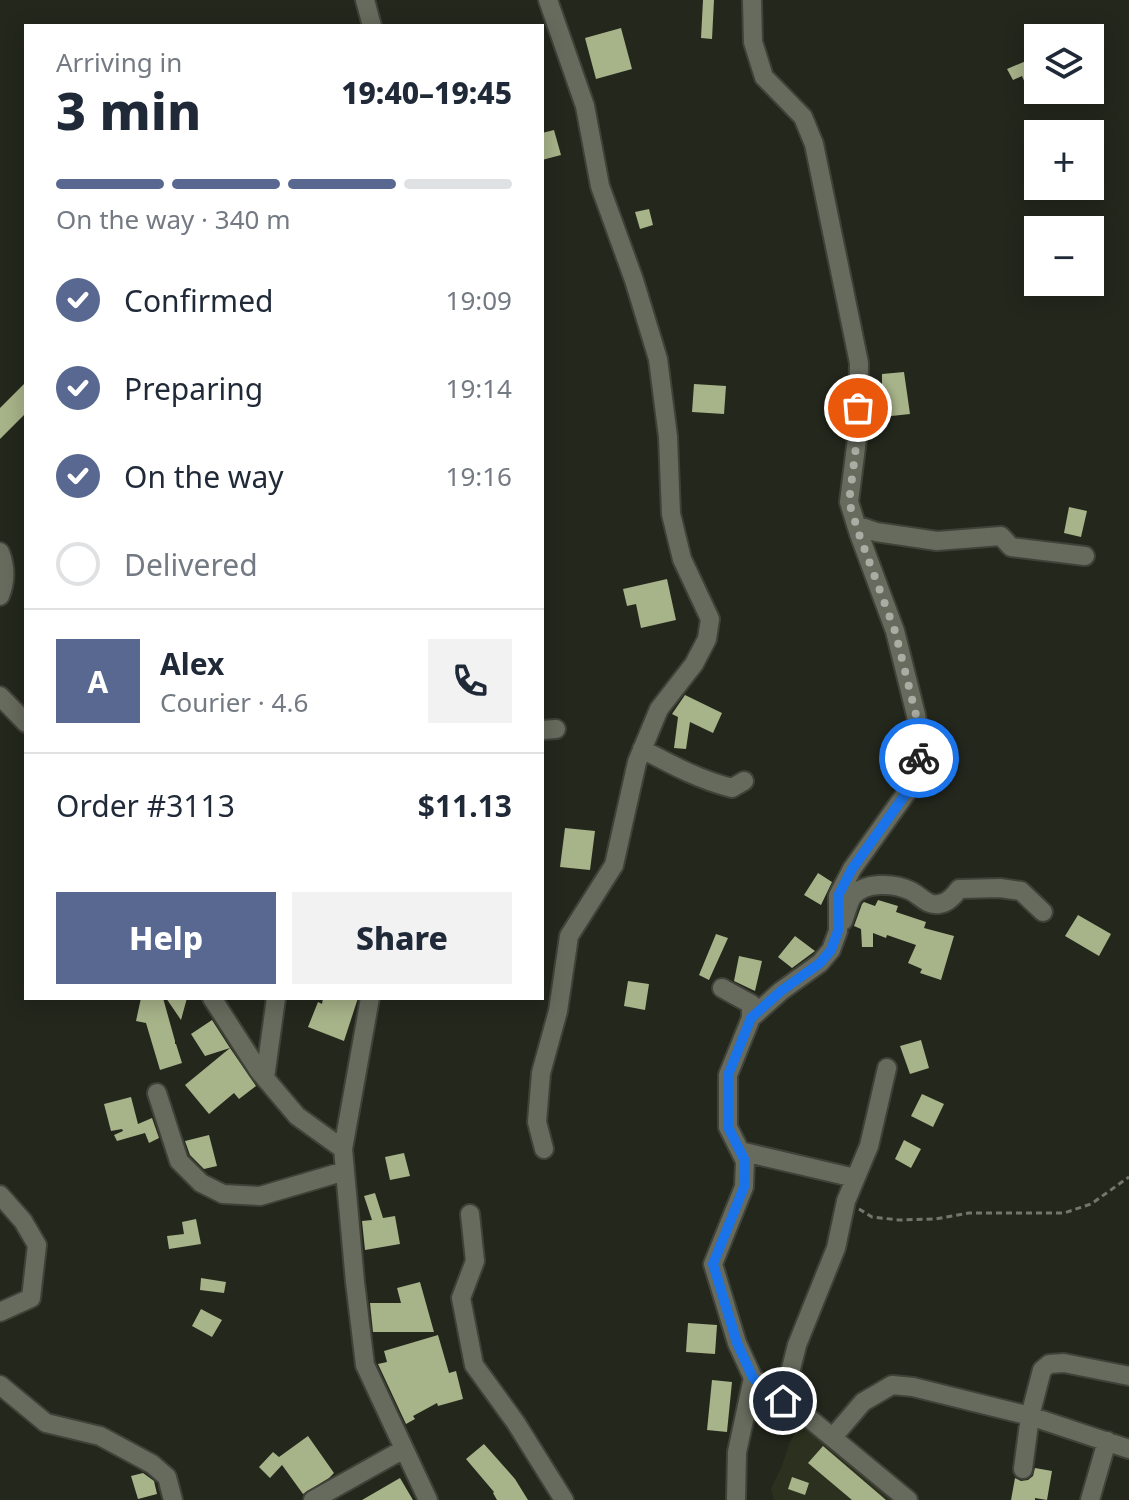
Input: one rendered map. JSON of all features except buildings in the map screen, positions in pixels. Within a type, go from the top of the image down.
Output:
[{"type":"street","points":[[365,0],[371,24]]},
{"type":"street","points":[[544,1149],[537,1122],[541,1073],[558,1011],[569,936],[614,865],[642,749],[659,709],[694,664],[707,639],[710,619],[682,559],[671,514],[668,437],[658,359],[600,186],[585,106],[548,0]]},
{"type":"street","points":[[752,0],[753,42],[764,77],[803,117],[814,144],[859,363],[858,431],[849,502],[895,631],[916,715],[921,750],[907,792],[852,869],[838,896],[838,931]]},
{"type":"street","points":[[856,525],[876,532],[937,541],[1001,536],[1011,547],[1085,556]]},
{"type":"street","points":[[0,552],[5,565],[0,596]]},
{"type":"street","points":[[0,696],[24,721]]},
{"type":"street","points":[[642,749],[696,777],[718,784],[732,788],[744,781]]},
{"type":"street","points":[[751,1018],[781,991],[820,963],[831,950],[853,896],[864,887],[898,887],[938,905],[948,901],[959,889],[1000,888],[1021,891],[1043,912]]},
{"type":"street","points":[[722,988],[751,1004],[751,1018],[728,1075],[728,1127],[745,1161],[744,1187],[713,1264],[737,1343],[753,1378],[799,1410],[908,1500]]},
{"type":"street","points":[[213,1000],[265,1078],[297,1116],[343,1149]]},
{"type":"street","points":[[265,1078],[276,1000]]},
{"type":"street","points":[[370,1000],[343,1149],[365,1365],[428,1500]]},
{"type":"street","points":[[783,1401],[797,1345],[836,1248],[846,1201],[869,1146],[887,1068]]},
{"type":"street","points":[[157,1093],[179,1161],[201,1183],[223,1194],[260,1196],[345,1171]]},
{"type":"street","points":[[740,1151],[855,1178]]},
{"type":"street","points":[[0,1195],[23,1221],[37,1245],[31,1298],[0,1312]]},
{"type":"street","points":[[470,1214],[475,1261],[461,1298],[474,1365],[516,1423],[564,1500]]},
{"type":"street","points":[[1023,1469],[1030,1416],[1042,1370],[1049,1364],[1064,1363],[1129,1376]]},
{"type":"street","points":[[736,1500],[737,1452],[753,1378]]},
{"type":"street","points":[[0,1385],[46,1423],[100,1436],[152,1464],[167,1477],[173,1500]]},
{"type":"street","points":[[833,1437],[863,1402],[892,1385],[913,1387],[1030,1416],[1129,1449]]},
{"type":"street","points":[[1090,1500],[1107,1441]]},
{"type":"street","points":[[313,1500],[404,1449]]},
{"type":"path","points":[[846,1201],[872,1217],[899,1220],[935,1219],[969,1213],[1064,1213],[1091,1204],[1129,1177]]},
{"type":"shaded area","points":[[804,1417],[898,1500],[774,1500],[771,1489]]},
{"type":"way so far","points":[[858,408],[849,502],[895,631],[916,715],[921,750],[919,758]]},
{"type":"route","points":[[783,1401],[753,1378],[737,1343],[713,1264],[744,1187],[745,1161],[728,1127],[728,1075],[751,1018],[781,991],[820,963],[831,950],[838,931],[838,896],[852,869],[907,792],[919,758]]}]
